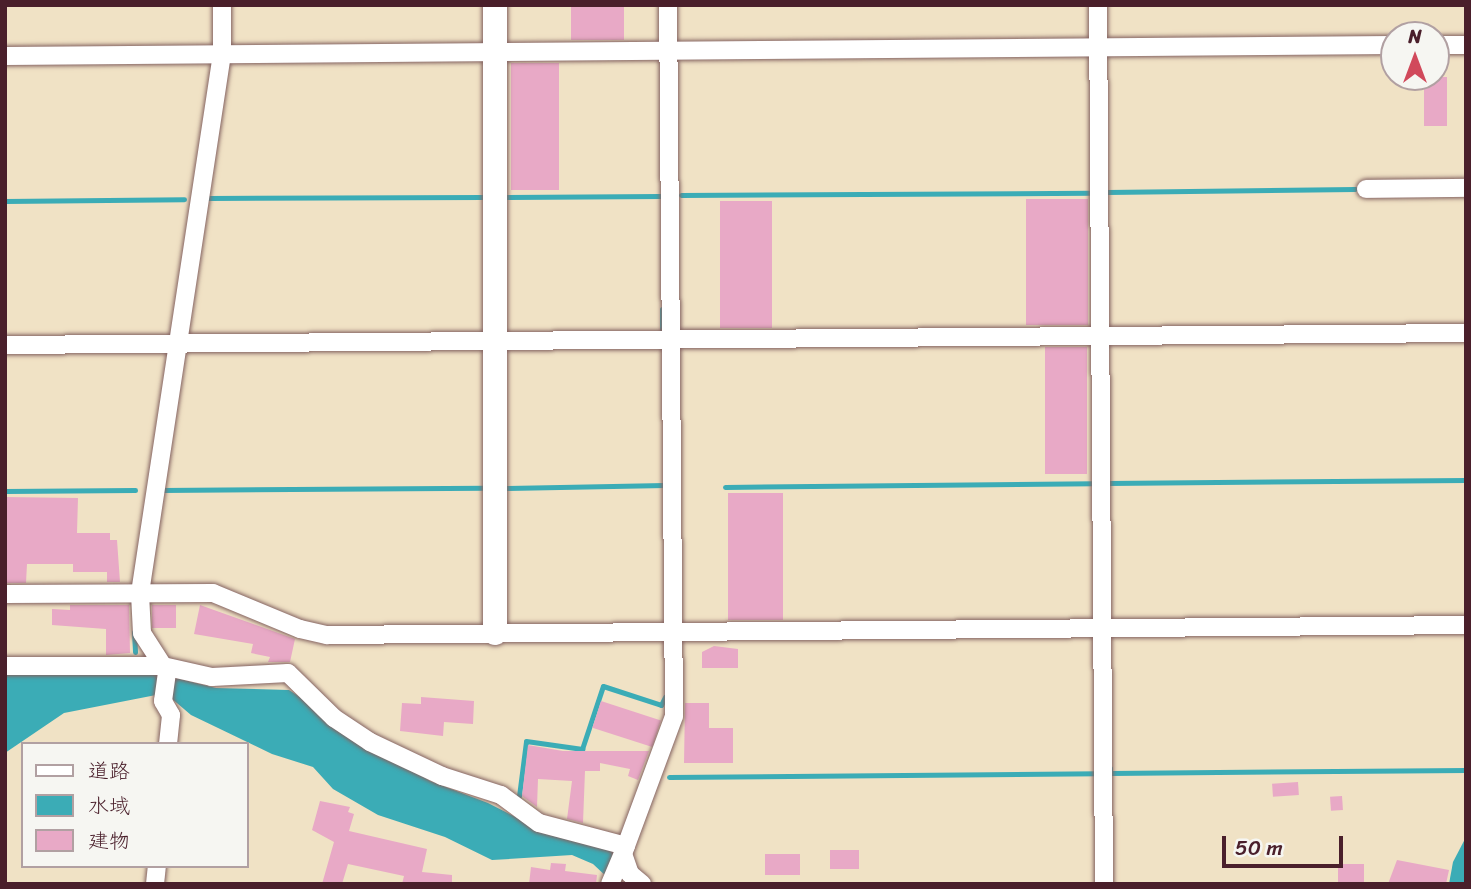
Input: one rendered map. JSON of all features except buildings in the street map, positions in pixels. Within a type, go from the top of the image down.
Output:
[{"type":"street","points":[[168,742],[171,715],[163,701],[165,669],[142,633],[140,593],[222,54],[222,5]]},
{"type":"street","points":[[495,5],[495,633]]},
{"type":"street","points":[[612,879],[674,716],[668,5]]},
{"type":"street","points":[[1098,5],[1104,884]]},
{"type":"street","points":[[5,56],[1380,45]]},
{"type":"street","points":[[1366,189],[1466,188]]},
{"type":"street","points":[[5,345],[1466,333]]},
{"type":"street","points":[[5,594],[213,593],[315,634],[1466,625]]},
{"type":"street","points":[[5,666],[165,669],[212,677],[288,673],[334,718],[370,742],[442,776],[494,791],[539,822],[625,850]]},
{"type":"street","points":[[625,850],[630,874],[642,884]]},
{"type":"water","points":[[5,672],[160,674],[216,688],[289,690],[430,781],[488,803],[550,835],[614,851],[608,878],[593,864],[572,855],[492,860],[445,837],[378,815],[333,789],[313,767],[272,754],[191,715],[171,698],[156,695],[64,713],[5,753]]},
{"type":"water","points":[[1466,837],[1466,884],[1449,884],[1453,862]]},
{"type":"waterway","points":[[1107,192],[1355,189]]},
{"type":"waterway","points":[[681,195],[1091,193]]},
{"type":"waterway","points":[[505,197],[661,196]]},
{"type":"waterway","points":[[209,198],[484,197]]},
{"type":"waterway","points":[[5,201],[184,199]]},
{"type":"waterway","points":[[662,309],[662,329]]},
{"type":"waterway","points":[[1108,483],[1466,480]]},
{"type":"waterway","points":[[725,487],[1094,483]]},
{"type":"waterway","points":[[506,488],[665,485]]},
{"type":"waterway","points":[[162,490],[485,488]]},
{"type":"waterway","points":[[5,491],[135,490]]},
{"type":"waterway","points":[[134,632],[135,652]]},
{"type":"waterway","points":[[519,796],[526,741],[582,749],[603,686],[661,705],[665,697]]},
{"type":"waterway","points":[[1110,768],[1110,773],[1466,770]]},
{"type":"waterway","points":[[669,777],[1099,773]]}]
